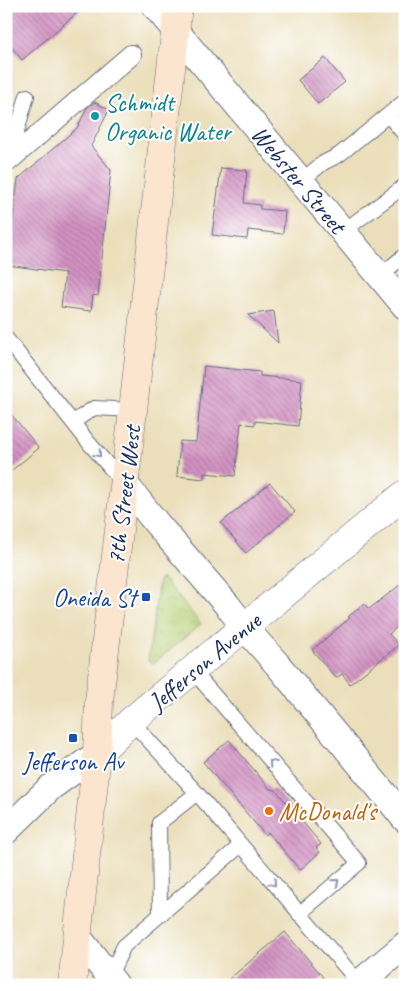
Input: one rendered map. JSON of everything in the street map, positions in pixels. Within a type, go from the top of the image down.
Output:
[{"type":"main road","name":"7th Street West","points":[[72,985],[97,754],[99,701],[125,484],[176,18]]},
{"type":"street","name":"Webster Street","points":[[156,6],[176,18],[301,181],[405,306]]},
{"type":"street","points":[[6,163],[132,55]]},
{"type":"street","points":[[125,484],[405,819]]},
{"type":"street","name":"Jefferson Avenue","points":[[6,830],[52,787],[97,754],[131,721],[405,494]]},
{"type":"street","points":[[78,937],[112,981]]},
{"type":"street","points":[[358,984],[405,945]]},
{"type":"lane","points":[[6,156],[11,152],[27,96]]},
{"type":"lane","points":[[301,181],[323,163],[339,155],[405,101]]},
{"type":"lane","points":[[388,115],[405,135]]},
{"type":"lane","points":[[343,232],[405,185]]},
{"type":"lane","points":[[380,276],[405,255]]},
{"type":"lane","points":[[6,338],[89,443],[125,484]]},
{"type":"lane","points":[[73,422],[94,408],[133,410]]},
{"type":"lane","points":[[193,671],[359,863],[299,914]]},
{"type":"lane","points":[[131,721],[197,793],[358,984]]},
{"type":"lane","points":[[160,915],[159,823],[197,793]]},
{"type":"lane","points":[[112,981],[124,946],[241,845]]},
{"type":"green space","points":[[163,578],[201,624],[153,664],[148,660],[159,580]]},
{"type":"building","points":[[6,6],[85,6],[22,60],[6,41]]},
{"type":"building","points":[[325,58],[345,82],[318,104],[298,80]]},
{"type":"building","points":[[95,102],[109,110],[91,146],[111,170],[98,296],[93,295],[91,311],[61,307],[65,273],[7,265],[18,179],[77,128],[87,108]]},
{"type":"building","points":[[221,168],[247,170],[244,203],[260,205],[260,209],[285,211],[283,234],[248,230],[247,239],[212,235]]},
{"type":"building","points":[[274,311],[278,343],[248,315]]},
{"type":"building","points":[[204,366],[260,372],[260,376],[302,380],[298,426],[255,421],[255,425],[241,423],[235,476],[204,473],[204,479],[177,476],[180,441],[196,442]]},
{"type":"building","points":[[6,408],[39,448],[6,475]]},
{"type":"building","points":[[270,483],[295,512],[246,553],[221,523]]},
{"type":"building","points":[[405,581],[405,620],[389,634],[399,645],[350,684],[342,674],[336,678],[312,650],[364,604],[369,609]]},
{"type":"building","name":"McDonald's","points":[[229,740],[270,789],[276,790],[321,844],[316,848],[320,852],[300,870],[268,832],[265,835],[203,762]]},
{"type":"building","points":[[285,932],[323,977],[314,985],[222,985]]},
{"type":"place","name":"Schmidt Organic Water","points":[[95,116]]},
{"type":"place","name":"Oneida St","points":[[146,597]]},
{"type":"place","name":"Jefferson Av","points":[[73,738]]},
{"type":"place","name":"McDonald's","points":[[269,811]]}]
